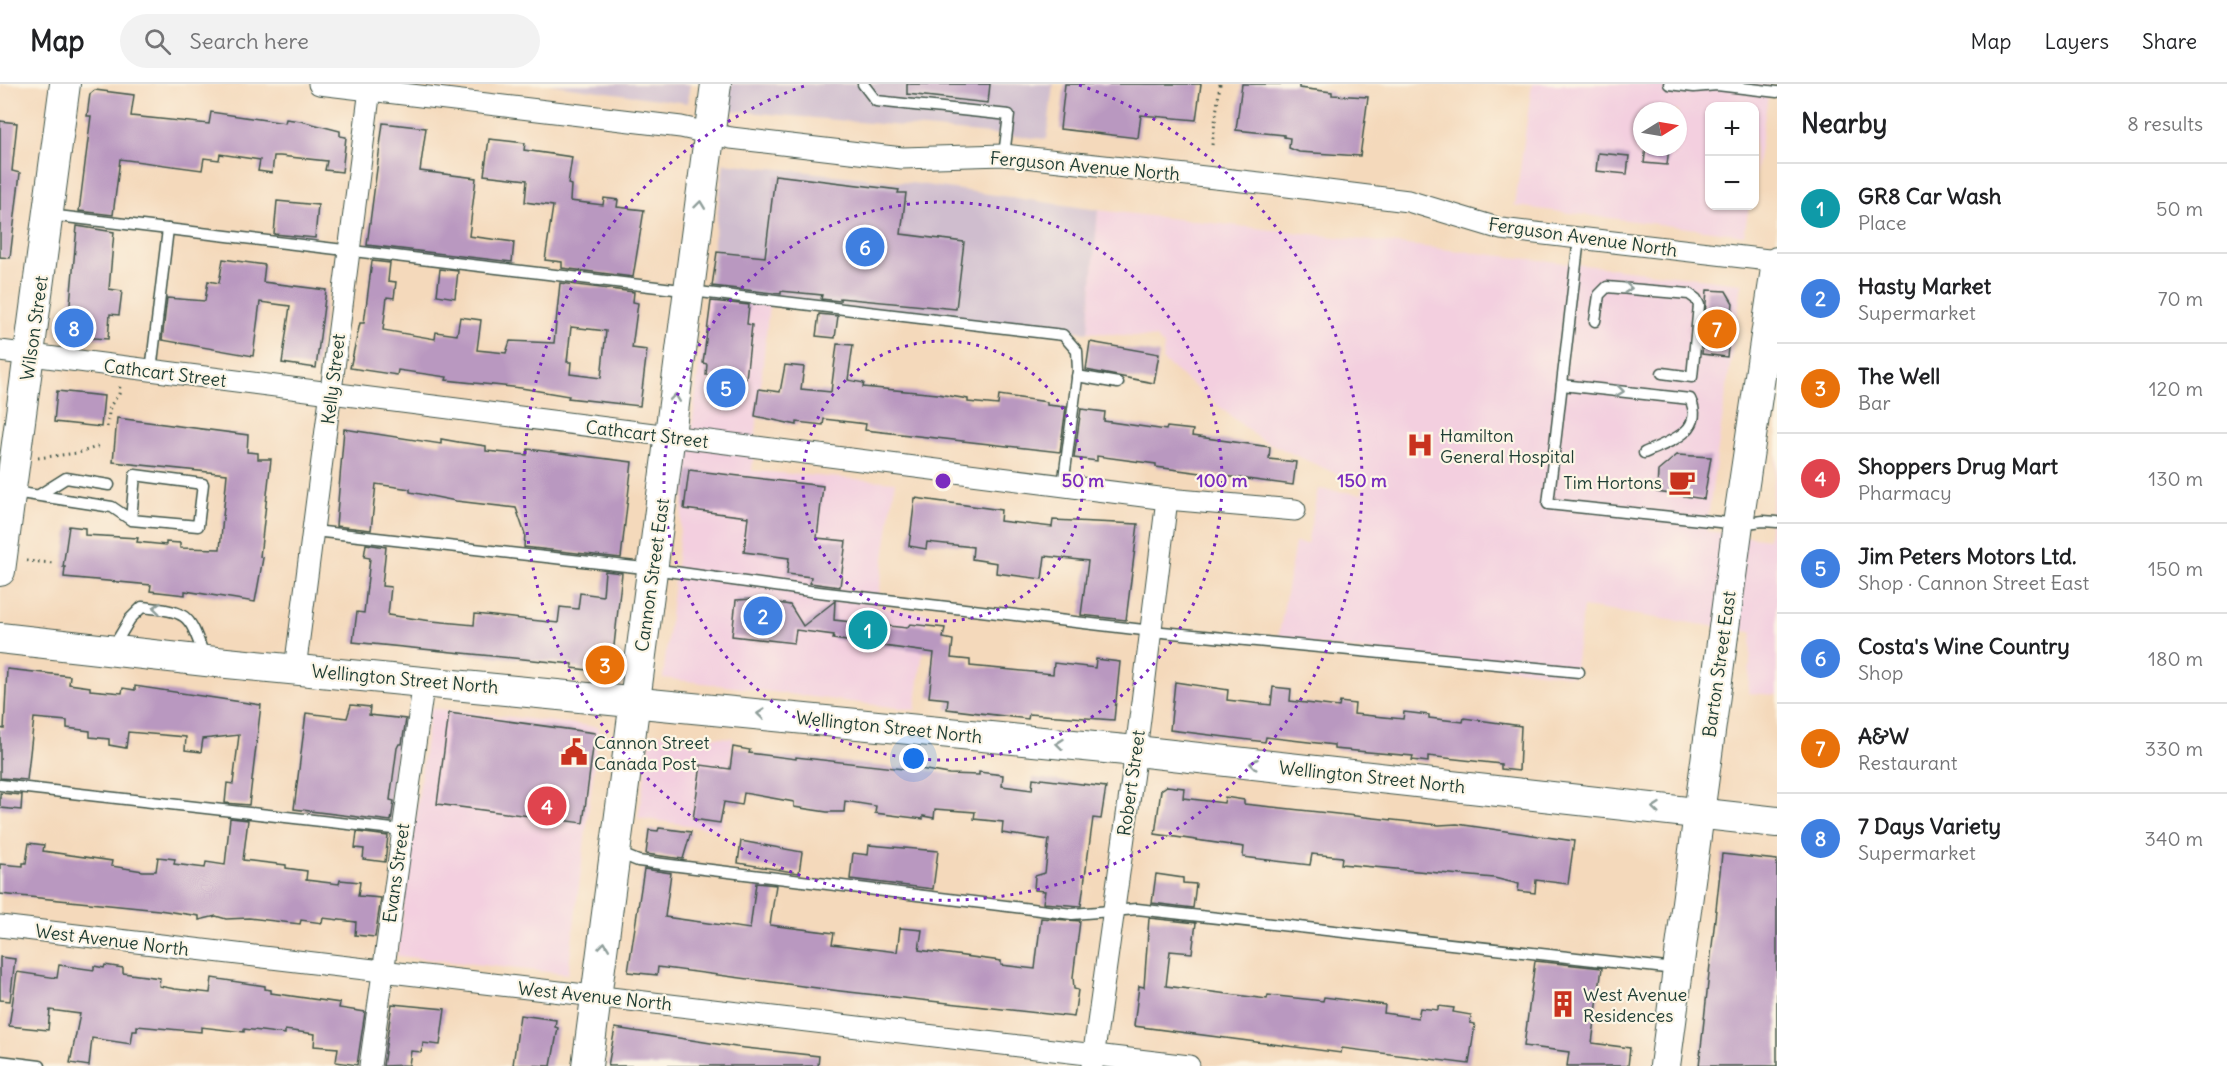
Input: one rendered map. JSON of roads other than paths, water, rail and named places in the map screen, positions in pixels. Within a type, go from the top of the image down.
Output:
[{"type":"main road","name":"Wilson Street","points":[[1,565],[25,493],[16,461],[65,84]]},
{"type":"main road","name":"Cannon Street East","points":[[587,1066],[716,84]]},
{"type":"main road","name":"Barton Street East","points":[[1665,1066],[1738,524],[1777,262]]},
{"type":"main road","name":"Wellington Street North","points":[[0,638],[206,661],[423,680],[1136,751],[1777,822]]},
{"type":"street","name":"Ferguson Avenue North","points":[[319,84],[903,158],[1004,155],[1408,201],[1501,229],[1777,262]]},
{"type":"street","name":"Kelly Street","points":[[295,669],[370,89]]},
{"type":"street","name":"Cathcart Street","points":[[0,351],[151,372],[1167,499],[1295,510]]},
{"type":"street","name":"Robert Street","points":[[1092,1060],[1136,751],[1167,499]]},
{"type":"street","name":"Evans Street","points":[[370,1066],[423,680]]},
{"type":"street","name":"West Avenue North","points":[[0,926],[382,972],[597,995],[1092,1060],[1190,1066]]},
{"type":"lane","points":[[863,84],[876,101],[1009,115],[1004,155]]},
{"type":"lane","points":[[1669,84],[1694,87],[1717,85],[1777,92]]},
{"type":"lane","points":[[49,215],[1063,335],[1077,351],[1077,376],[1063,486]]},
{"type":"lane","points":[[151,372],[168,229]]},
{"type":"lane","points":[[1579,238],[1548,504],[1738,524],[1777,522]]},
{"type":"lane","points":[[1595,321],[1599,295],[1607,286],[1689,294],[1696,298],[1699,305],[1692,377],[1662,373]]},
{"type":"lane","points":[[1077,376],[1118,383]]},
{"type":"lane","points":[[1562,385],[1690,399],[1695,410],[1692,424],[1686,434],[1644,453]]},
{"type":"lane","points":[[25,493],[112,507],[131,520],[198,526],[203,484],[135,475],[131,520]]},
{"type":"lane","points":[[25,493],[66,478],[109,485]]},
{"type":"lane","points":[[314,531],[653,569],[822,593],[1152,631],[1579,672]]},
{"type":"lane","points":[[111,650],[130,619],[142,607],[177,610],[194,627],[206,661]]},
{"type":"lane","points":[[0,785],[402,830]]},
{"type":"lane","points":[[616,852],[638,861],[1072,914],[1137,909],[1678,969]]},
{"type":"lane","points":[[0,1061],[40,1066]]},
{"type":"place","name":"Costa's Wine Country","points":[[865,247]]},
{"type":"place","name":"7 Days Variety","points":[[74,328]]},
{"type":"place","name":"A&W","points":[[1717,329]]},
{"type":"place","name":"Jim Peters Motors Ltd.","points":[[726,388]]},
{"type":"place","name":"Hamilton General Hospital","points":[[1420,445]]},
{"type":"place","name":"Tim Hortons","points":[[1682,482]]},
{"type":"place","name":"Hasty Market","points":[[763,616]]},
{"type":"place","name":"GR8 Car Wash","points":[[868,630]]},
{"type":"place","name":"The Well","points":[[605,665]]},
{"type":"place","name":"Cannon Street Canada Post","points":[[574,752]]},
{"type":"place","name":"Shoppers Drug Mart","points":[[547,806]]},
{"type":"place","name":"West Avenue Residences","points":[[1563,1004]]}]
